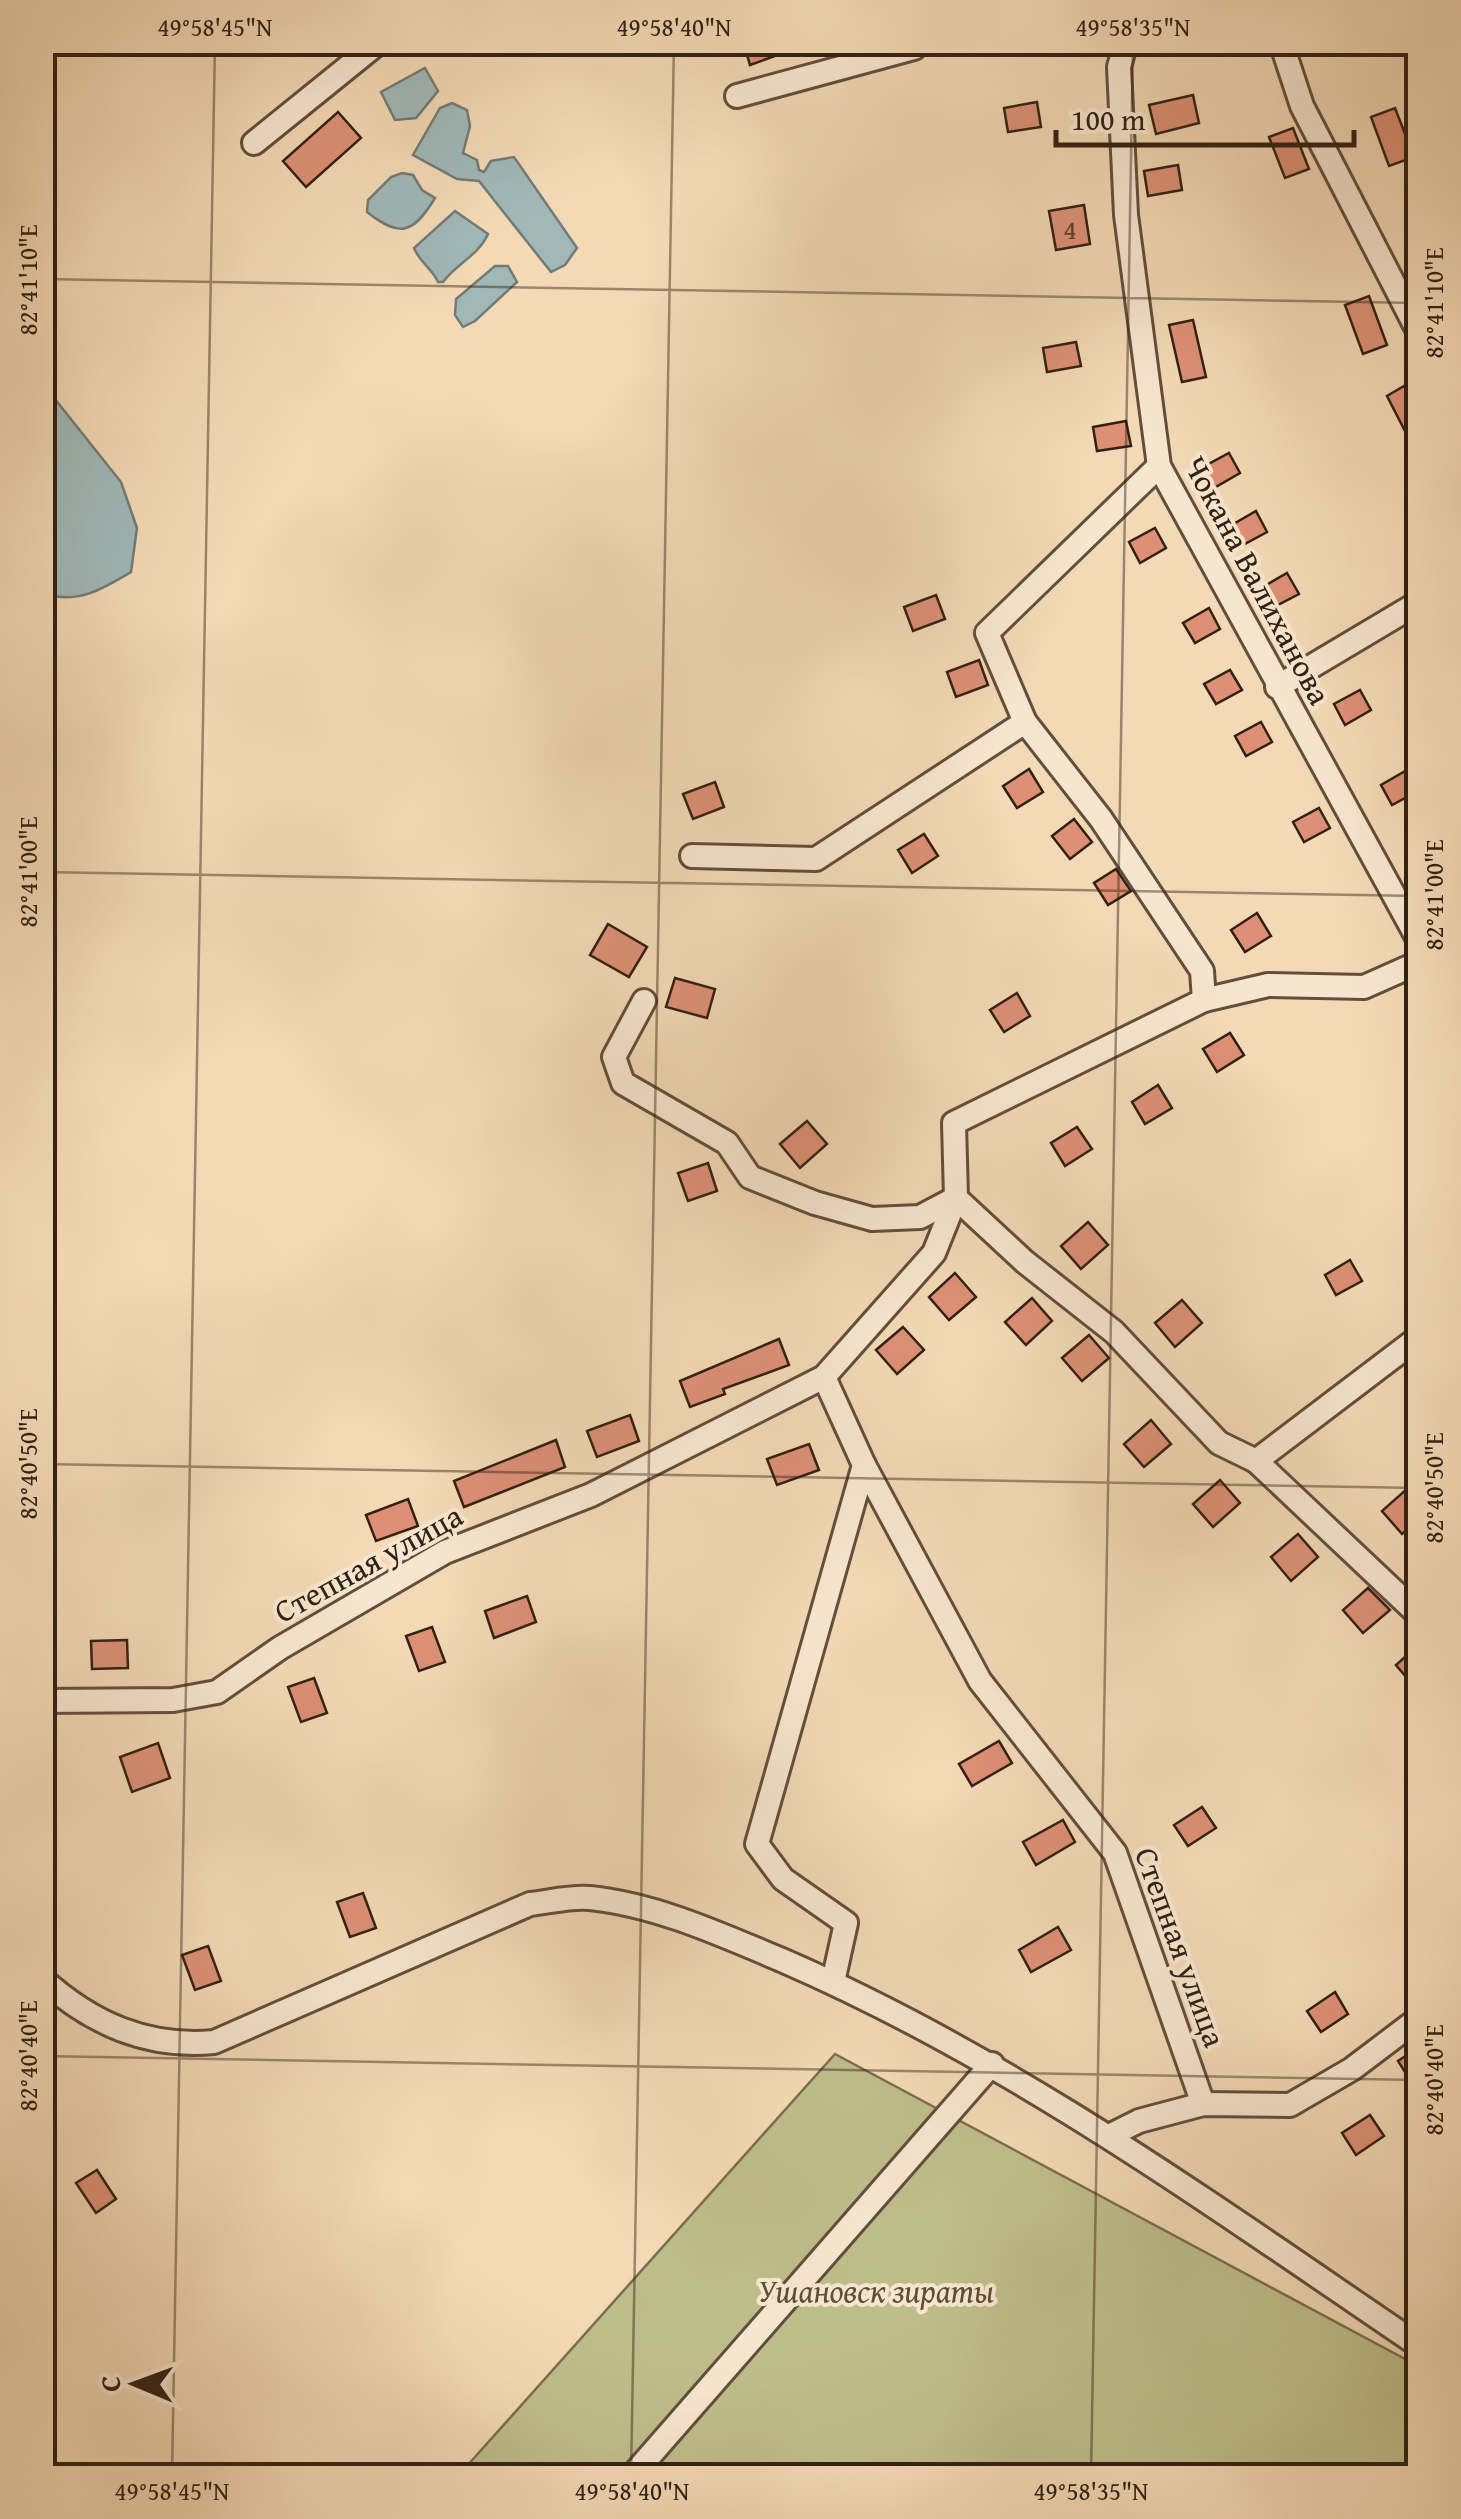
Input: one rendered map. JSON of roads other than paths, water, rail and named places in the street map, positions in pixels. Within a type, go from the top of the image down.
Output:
[{"type":"street","points":[[254,143],[379,42]]},
{"type":"street","name":"Чокана Валиханова","points":[[1126,42],[1119,66],[1126,215],[1159,466],[1418,940]]},
{"type":"street","points":[[1280,42],[1302,106],[1418,331]]},
{"type":"street","points":[[737,96],[918,44]]},
{"type":"street","points":[[1159,466],[988,634],[1025,722],[1101,819],[1202,972],[1204,1000]]},
{"type":"street","points":[[1277,688],[1418,603]]},
{"type":"street","points":[[692,856],[816,859],[1025,722]]},
{"type":"street","points":[[1418,964],[1364,987],[1268,985],[1204,1000],[954,1123],[956,1198],[1025,1262],[1114,1332],[1219,1444],[1256,1461],[1418,1614]]},
{"type":"street","points":[[644,1001],[614,1057],[622,1084],[727,1143],[750,1177],[815,1204],[872,1219],[920,1217],[956,1198]]},
{"type":"street","name":"Степная улица","points":[[42,1701],[174,1700],[216,1692],[280,1648],[445,1552],[590,1494],[824,1377],[934,1253],[956,1198]]},
{"type":"street","points":[[1256,1461],[1418,1338]]},
{"type":"street","name":"Степная улица","points":[[824,1377],[864,1465],[980,1681],[1115,1853],[1203,2104]]},
{"type":"street","points":[[833,1982],[846,1923],[783,1879],[758,1844],[864,1465]]},
{"type":"street","points":[[42,1980],[96,2019],[144,2040],[177,2045],[214,2042],[530,1904],[586,1898],[641,1907],[833,1982],[992,2064],[1109,2136],[1418,2345]]},
{"type":"street","points":[[1109,2136],[1139,2120],[1203,2104],[1290,2105],[1352,2069],[1418,2019]]},
{"type":"street","points":[[632,2476],[992,2064]]},
{"type":"water","points":[[425,68],[438,91],[416,118],[395,120],[381,92]]},
{"type":"water","points":[[452,103],[467,110],[470,126],[463,153],[477,160],[479,170],[484,172],[491,161],[514,157],[577,248],[565,265],[551,272],[479,181],[457,179],[413,155],[440,108]]},
{"type":"water","points":[[413,175],[422,190],[435,198],[413,225],[397,228],[367,212],[368,200],[391,177]]},
{"type":"water","points":[[455,211],[488,234],[473,254],[443,282],[438,282],[414,248]]},
{"type":"water","points":[[495,266],[508,266],[517,282],[475,321],[463,327],[455,315],[456,299]]},
{"type":"water","points":[[43,384],[121,482],[137,528],[131,572],[99,590],[78,596],[43,594]]},
{"type":"park label","name":"Ушановск зираты","points":[[876,2290]]}]
